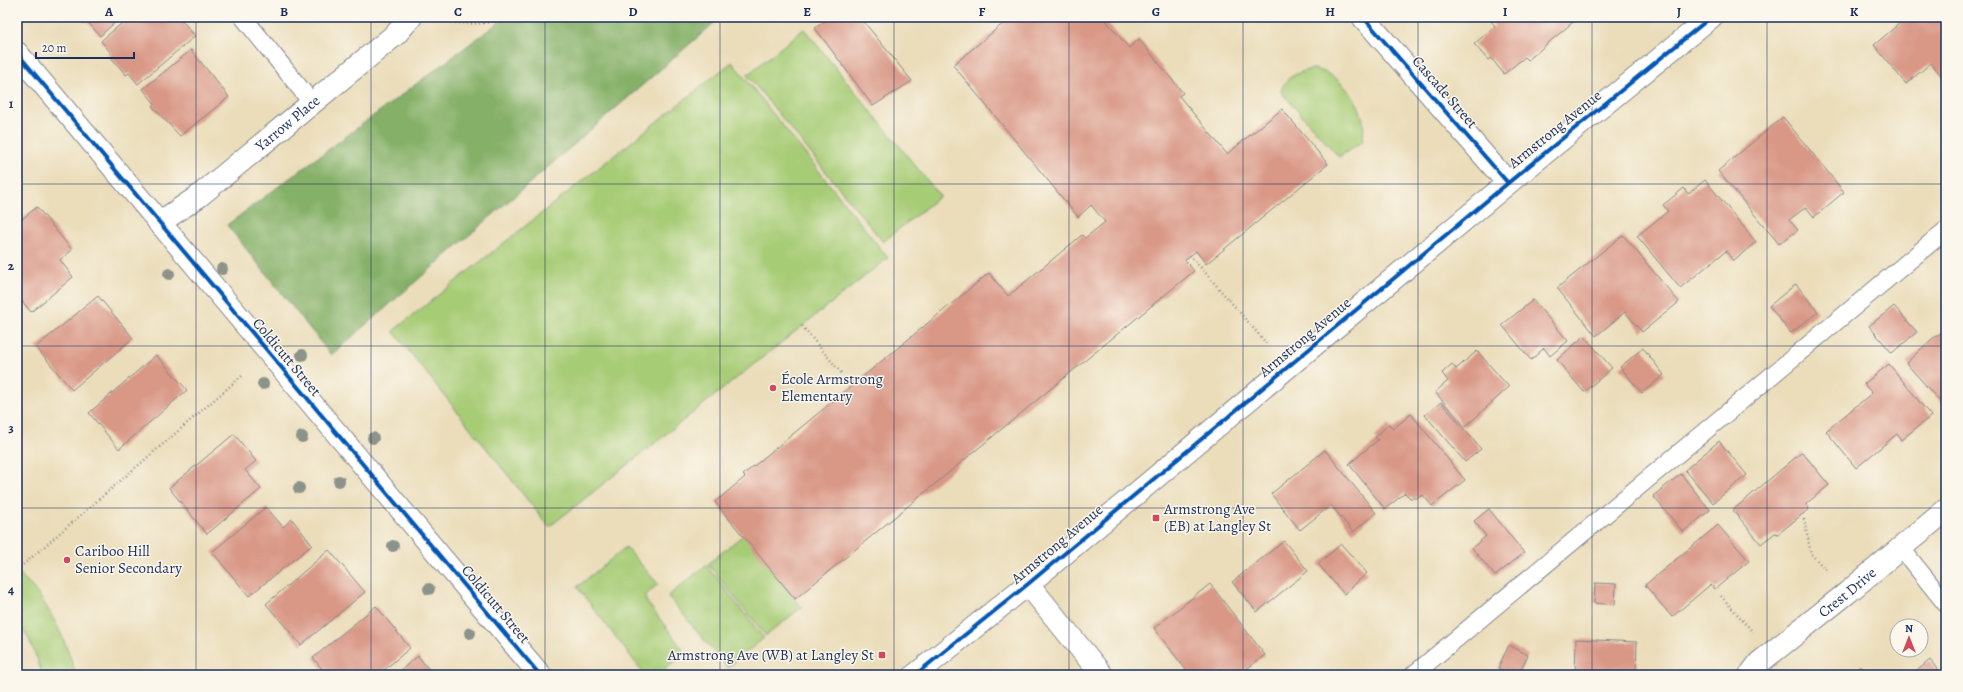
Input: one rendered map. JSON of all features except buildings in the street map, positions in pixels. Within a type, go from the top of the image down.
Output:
[{"type":"street","name":"Yarrow Place","points":[[159,223],[199,196],[396,34],[411,17]]},
{"type":"street","name":"Armstrong Avenue","points":[[915,675],[1028,584],[1508,183],[1711,17]]},
{"type":"street","name":"Cascade Street","points":[[1369,19],[1508,183]]},
{"type":"street","name":"Coldicutt Street","points":[[17,53],[540,675]]},
{"type":"street","name":"Crest Drive","points":[[1750,675],[1759,663],[1847,593],[1946,510]]},
{"type":"street","points":[[1028,584],[1102,675]]},
{"type":"lane","points":[[243,17],[312,103]]},
{"type":"lane","points":[[1413,675],[1946,230]]},
{"type":"lane","points":[[1901,548],[1946,604]]},
{"type":"path","points":[[451,22],[472,25],[493,23],[510,17]]},
{"type":"path","points":[[1190,255],[1268,344]]},
{"type":"path","points":[[802,326],[842,374]]},
{"type":"path","points":[[17,570],[243,375]]},
{"type":"path","points":[[1804,519],[1811,554],[1847,593]]},
{"type":"path","points":[[1721,596],[1773,652]]},
{"type":"green space","points":[[506,17],[721,17],[331,355],[227,225]]},
{"type":"green space","points":[[804,29],[940,196],[883,242],[747,75]]},
{"type":"green space","points":[[732,62],[888,258],[549,527],[393,331]]},
{"type":"green space","points":[[1313,69],[1329,74],[1337,79],[1355,100],[1362,116],[1364,128],[1363,141],[1339,157],[1281,92],[1285,82],[1289,78],[1298,73]]},
{"type":"green space","points":[[743,535],[802,607],[766,636],[708,564]]},
{"type":"green space","points":[[626,547],[658,584],[645,596],[646,601],[682,648],[683,655],[657,675],[645,675],[577,587]]},
{"type":"green space","points":[[706,565],[764,638],[727,668],[668,596]]},
{"type":"green space","points":[[17,571],[37,593],[53,618],[66,646],[76,675],[42,675],[29,639],[17,621]]},
{"type":"cycle path","points":[[1363,17],[1508,183]]},
{"type":"cycle path","points":[[915,675],[1028,584],[1508,183],[1711,17]]},
{"type":"cycle path","points":[[17,53],[540,675]]},
{"type":"place","name":"École Armstrong Elementary","points":[[773,388]]},
{"type":"place","name":"Armstrong Ave (EB) at Langley St","points":[[1156,518]]},
{"type":"place","name":"Cariboo Hill Senior Secondary","points":[[67,560]]},
{"type":"place","name":"Armstrong Ave (WB) at Langley St","points":[[882,655]]}]
